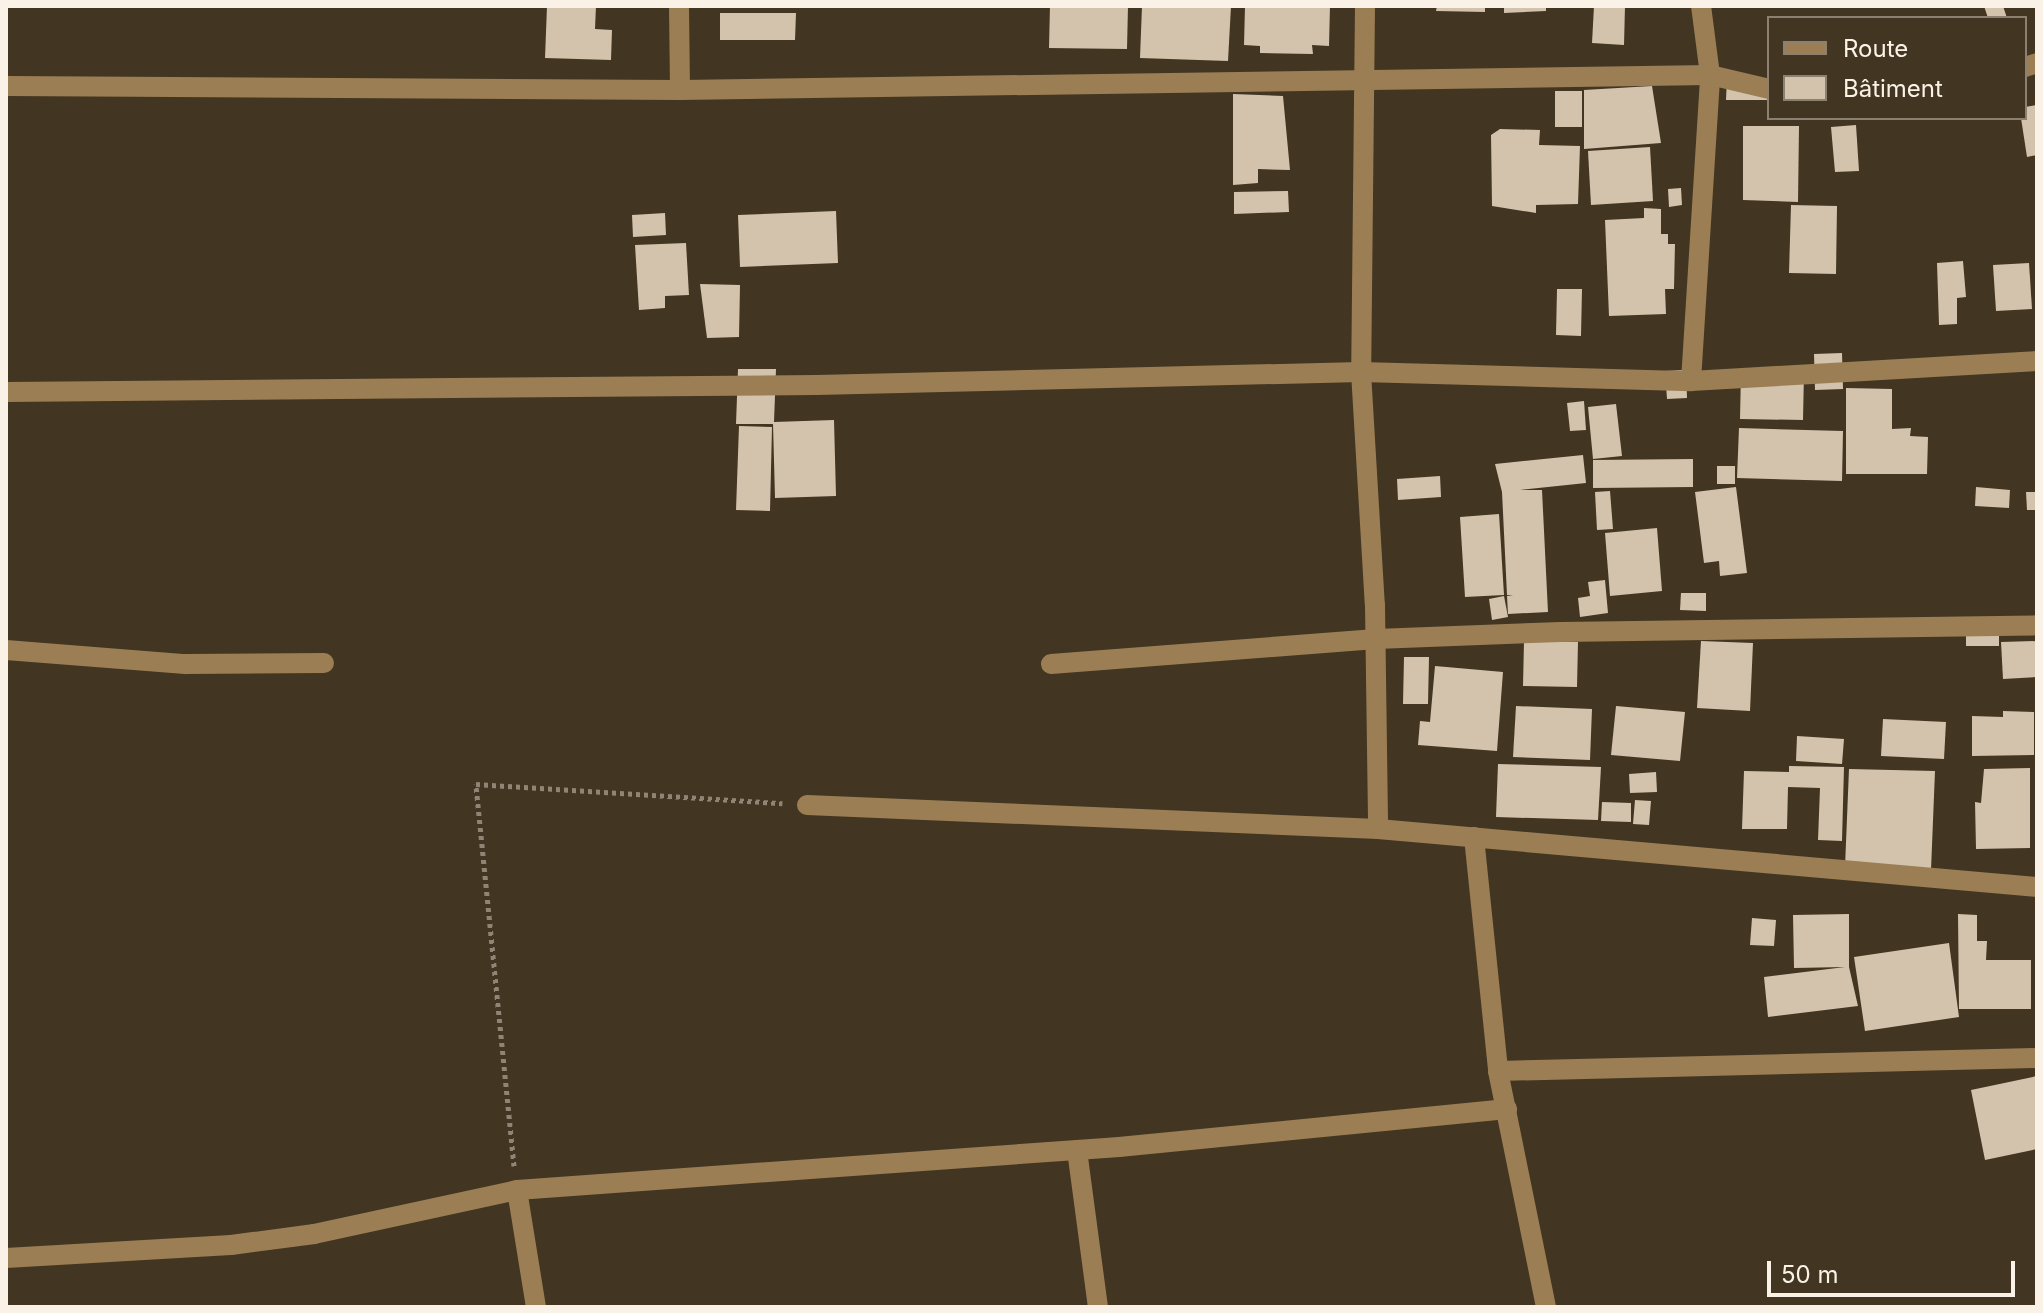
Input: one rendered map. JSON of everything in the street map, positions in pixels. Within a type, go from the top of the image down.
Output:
[{"type":"street","points":[[679,6],[680,90]]},
{"type":"street","points":[[1365,6],[1367,77],[1361,372],[1376,639],[1378,829]]},
{"type":"street","points":[[1691,381],[1710,75],[1701,6]]},
{"type":"street","points":[[6,86],[680,90],[1367,77],[1710,75],[1767,89]]},
{"type":"street","points":[[6,392],[816,385],[1361,372],[1691,381],[2037,361]]},
{"type":"street","points":[[1051,664],[1376,639],[2037,625]]},
{"type":"street","points":[[6,650],[185,664],[324,663]]},
{"type":"street","points":[[807,805],[1378,829],[2037,887]]},
{"type":"street","points":[[1474,837],[1498,1071],[1546,1307]]},
{"type":"street","points":[[1498,1071],[2037,1058]]},
{"type":"street","points":[[6,1258],[231,1245],[314,1234],[517,1190],[1077,1150],[1507,1109]]},
{"type":"street","points":[[1077,1150],[1098,1307]]},
{"type":"street","points":[[517,1190],[536,1307]]},
{"type":"path","points":[[517,1190],[476,784],[807,805]]},
{"type":"building","points":[[547,6],[596,6],[595,29],[612,30],[611,60],[545,58]]},
{"type":"building","points":[[1050,6],[1128,6],[1127,49],[1049,48]]},
{"type":"building","points":[[1142,6],[1231,6],[1228,61],[1140,58]]},
{"type":"building","points":[[1245,6],[1330,6],[1329,46],[1312,45],[1313,54],[1260,53],[1260,46],[1244,45]]},
{"type":"building","points":[[1437,6],[1485,6],[1485,12],[1436,11]]},
{"type":"building","points":[[1504,6],[1546,6],[1546,11],[1504,13]]},
{"type":"building","points":[[1594,6],[1625,6],[1624,45],[1592,43]]},
{"type":"building","points":[[1984,6],[2003,6],[2006,16],[1987,16]]},
{"type":"building","points":[[720,13],[796,13],[795,40],[720,40]]},
{"type":"building","points":[[1727,78],[1767,78],[1767,100],[1726,100]]},
{"type":"building","points":[[1652,86],[1661,143],[1584,149],[1584,90]]},
{"type":"building","points":[[1555,91],[1582,91],[1582,127],[1555,127]]},
{"type":"building","points":[[1233,94],[1283,96],[1290,170],[1258,169],[1258,183],[1233,185]]},
{"type":"building","points":[[2037,105],[2037,155],[2027,157],[2021,120],[2027,120],[2027,107]]},
{"type":"building","points":[[1856,125],[1859,171],[1835,172],[1831,127]]},
{"type":"building","points":[[1743,126],[1799,126],[1798,202],[1743,200]]},
{"type":"building","points":[[1500,129],[1540,130],[1539,145],[1580,146],[1578,204],[1536,205],[1536,213],[1492,206],[1491,135]]},
{"type":"building","points":[[1650,147],[1653,201],[1591,205],[1588,151]]},
{"type":"building","points":[[1681,188],[1682,205],[1669,207],[1668,189]]},
{"type":"building","points":[[1288,191],[1289,212],[1234,214],[1234,192]]},
{"type":"building","points":[[1791,205],[1837,206],[1836,274],[1789,273]]},
{"type":"building","points":[[1644,208],[1661,209],[1661,234],[1668,234],[1668,244],[1675,244],[1674,289],[1665,289],[1666,314],[1609,316],[1605,220],[1644,218]]},
{"type":"building","points":[[836,211],[838,263],[740,267],[738,215]]},
{"type":"building","points":[[665,213],[666,235],[633,237],[632,215]]},
{"type":"building","points":[[686,243],[689,295],[665,296],[665,308],[639,310],[635,245]]},
{"type":"building","points":[[1963,261],[1966,297],[1957,298],[1957,324],[1939,325],[1937,263]]},
{"type":"building","points":[[2029,263],[2032,309],[1996,311],[1993,265]]},
{"type":"building","points":[[700,284],[740,285],[739,337],[707,338]]},
{"type":"building","points":[[1557,289],[1582,289],[1581,336],[1556,335]]},
{"type":"building","points":[[1842,353],[1843,389],[1815,390],[1814,354]]},
{"type":"building","points":[[738,369],[776,369],[774,422],[834,420],[836,496],[775,498],[773,424],[736,424]]},
{"type":"building","points":[[1686,370],[1687,398],[1667,399],[1665,371]]},
{"type":"building","points":[[1741,371],[1804,372],[1803,420],[1740,419]]},
{"type":"building","points":[[1846,388],[1892,389],[1892,429],[1911,428],[1910,436],[1928,437],[1927,474],[1846,474]]},
{"type":"building","points":[[1584,401],[1586,430],[1570,431],[1567,403]]},
{"type":"building","points":[[1616,404],[1622,456],[1593,459],[1588,407]]},
{"type":"building","points":[[739,426],[772,427],[770,511],[736,510]]},
{"type":"building","points":[[1739,428],[1843,431],[1842,481],[1737,478]]},
{"type":"building","points":[[1583,455],[1586,483],[1520,490],[1542,490],[1548,612],[1508,614],[1507,596],[1513,595],[1507,595],[1502,492],[1495,464]]},
{"type":"building","points":[[1693,459],[1693,487],[1593,488],[1593,460]]},
{"type":"building","points":[[1717,466],[1735,466],[1735,484],[1717,484]]},
{"type":"building","points":[[1440,476],[1441,497],[1398,500],[1397,479]]},
{"type":"building","points":[[1736,487],[1747,573],[1720,576],[1719,561],[1704,563],[1695,492]]},
{"type":"building","points":[[1976,487],[2010,490],[2009,508],[1975,506]]},
{"type":"building","points":[[1610,491],[1613,529],[1597,530],[1595,492]]},
{"type":"building","points":[[2026,492],[2037,492],[2037,510],[2027,510]]},
{"type":"building","points":[[1499,514],[1504,595],[1465,597],[1460,517]]},
{"type":"building","points":[[1657,528],[1662,591],[1610,596],[1605,533]]},
{"type":"building","points":[[1605,580],[1608,613],[1580,617],[1578,598],[1590,596],[1588,582]]},
{"type":"building","points":[[1681,593],[1706,593],[1706,611],[1680,610]]},
{"type":"building","points":[[1504,596],[1508,617],[1492,620],[1489,599]]},
{"type":"building","points":[[1966,620],[1999,620],[1999,646],[1966,646]]},
{"type":"building","points":[[1524,641],[1578,642],[1577,687],[1523,686]]},
{"type":"building","points":[[1701,641],[1753,643],[1750,711],[1697,708]]},
{"type":"building","points":[[2037,641],[2037,677],[2003,679],[2001,642]]},
{"type":"building","points":[[1404,657],[1429,657],[1428,704],[1403,704]]},
{"type":"building","points":[[1435,666],[1503,672],[1497,751],[1418,745],[1420,721],[1430,722]]},
{"type":"building","points":[[1516,706],[1592,709],[1590,760],[1513,757]]},
{"type":"building","points":[[1616,706],[1685,712],[1680,761],[1611,755]]},
{"type":"building","points":[[2003,711],[2034,712],[2034,755],[1972,756],[1972,716],[2003,717]]},
{"type":"building","points":[[1883,719],[1946,722],[1944,759],[1881,756]]},
{"type":"building","points":[[1797,736],[1844,739],[1842,764],[1796,761]]},
{"type":"building","points":[[1498,764],[1601,767],[1598,820],[1496,817]]},
{"type":"building","points":[[1789,766],[1844,767],[1842,841],[1818,840],[1820,788],[1788,787],[1787,829],[1742,829],[1744,771],[1789,772]]},
{"type":"building","points":[[2030,768],[2030,848],[1976,849],[1975,802],[1981,803],[1984,769]]},
{"type":"building","points":[[1849,769],[1935,771],[1931,870],[1845,867]]},
{"type":"building","points":[[1656,772],[1657,792],[1630,793],[1629,774]]},
{"type":"building","points":[[1635,800],[1651,801],[1649,825],[1633,824]]},
{"type":"building","points":[[1602,802],[1631,803],[1631,822],[1601,821]]},
{"type":"building","points":[[1849,914],[1849,967],[1858,1006],[1768,1017],[1764,977],[1845,967],[1794,968],[1793,915]]},
{"type":"building","points":[[1958,914],[1977,915],[1977,941],[1987,941],[1986,960],[2031,960],[2031,1009],[1959,1009]]},
{"type":"building","points":[[1752,918],[1776,920],[1774,946],[1750,945]]},
{"type":"building","points":[[1949,943],[1959,1017],[1865,1031],[1854,957]]},
{"type":"building","points":[[2037,1076],[2037,1149],[1985,1160],[1971,1090]]}]
